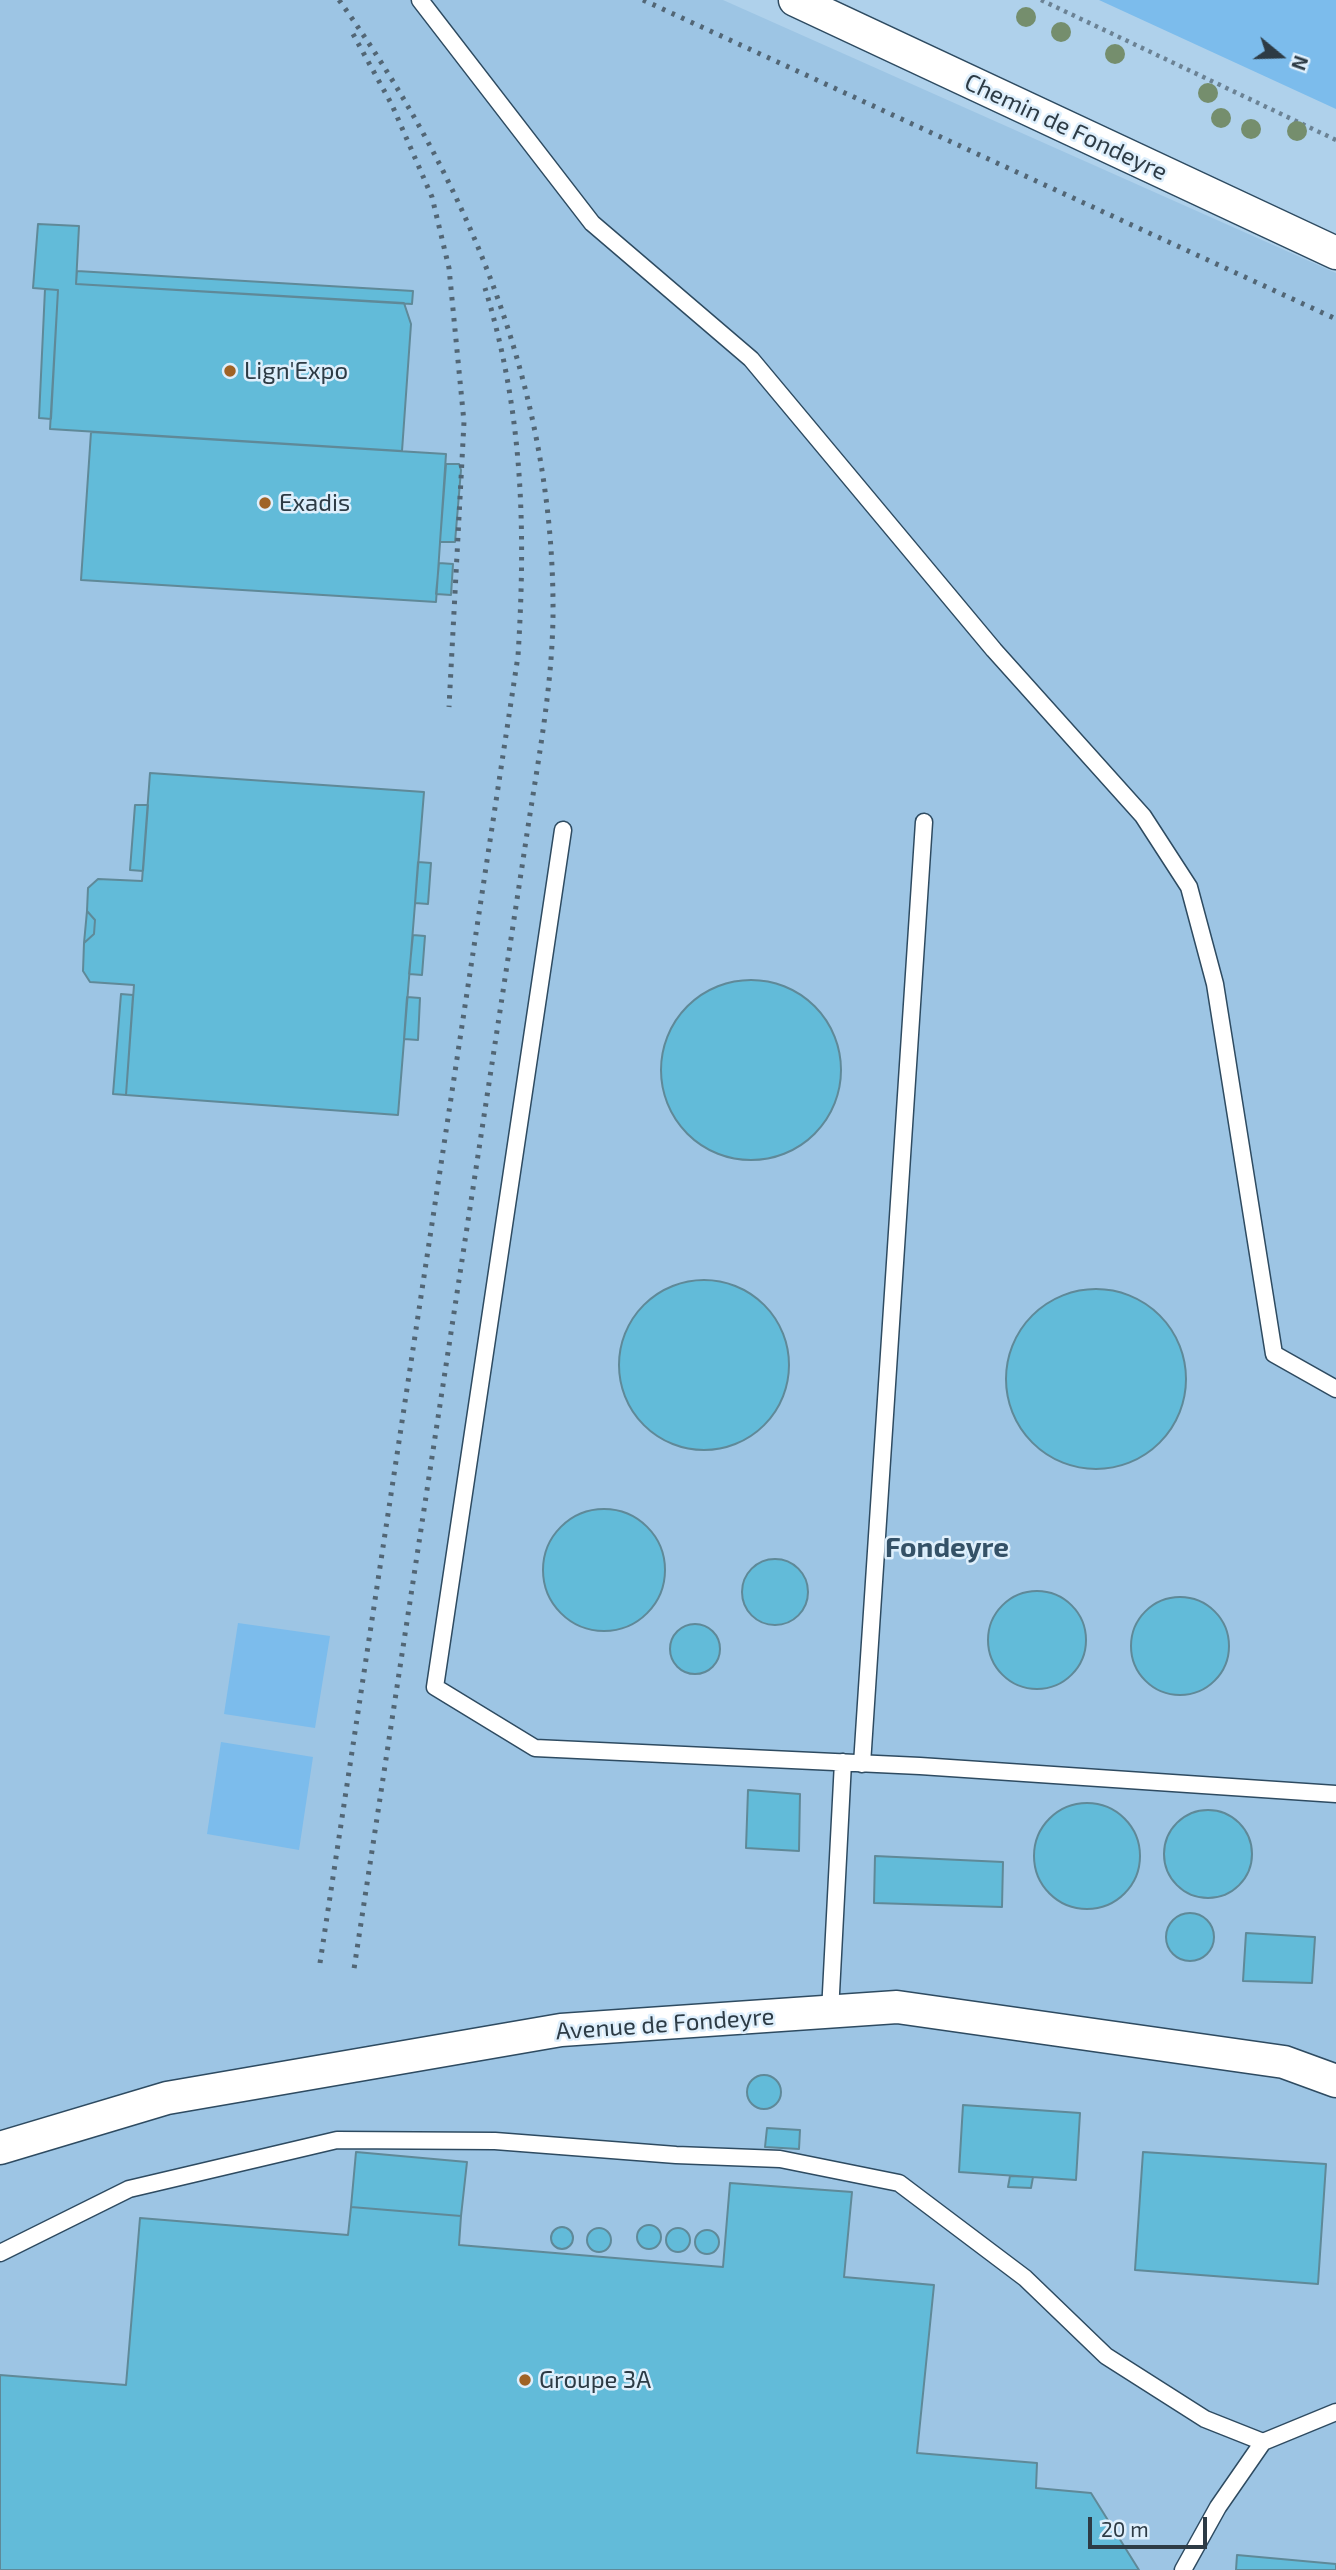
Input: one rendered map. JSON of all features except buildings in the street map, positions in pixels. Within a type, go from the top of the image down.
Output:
[{"type":"street","name":"Chemin de Fondeyre","points":[[796,0],[1336,253]]},
{"type":"street","name":"Avenue de Fondeyre","points":[[0,2148],[167,2098],[561,2030],[897,2007],[1284,2063],[1336,2081]]},
{"type":"lane","points":[[420,0],[592,223],[751,359],[994,650],[1143,816],[1189,887],[1215,984],[1274,1354],[1335,1387]]},
{"type":"lane","points":[[862,1763],[924,822]]},
{"type":"lane","points":[[563,830],[435,1688],[535,1748],[862,1763],[1336,1794]]},
{"type":"lane","points":[[830,2012],[843,1762]]},
{"type":"lane","points":[[0,2252],[129,2189],[337,2140],[495,2141],[676,2155],[780,2159],[899,2183],[1025,2278],[1106,2356],[1205,2419],[1263,2442]]},
{"type":"lane","points":[[1183,2570],[1218,2507],[1263,2442],[1336,2412]]},
{"type":"path","points":[[1041,0],[1336,140]]},
{"type":"shaded area","points":[[0,0],[723,0],[1336,273],[1336,2570],[0,2570]]},
{"type":"shaded area","points":[[1099,0],[1336,0],[1336,109]]},
{"type":"shaded area","points":[[238,1623],[330,1636],[315,1728],[224,1714]]},
{"type":"shaded area","points":[[221,1742],[313,1757],[299,1850],[207,1834]]},
{"type":"railway","points":[[339,0],[385,69],[427,141],[464,215],[495,291],[520,370],[539,450],[550,532],[553,616],[543,732],[354,1969]]},
{"type":"railway","points":[[643,0],[1336,319]]},
{"type":"railway","points":[[353,34],[392,105],[432,197],[449,268],[464,422],[449,707]]},
{"type":"railway","points":[[320,1963],[518,656],[522,562],[519,470],[507,380],[485,288]]},
{"type":"place","name":"Lign'Expo","points":[[230,371]]},
{"type":"place","name":"Exadis","points":[[265,503]]},
{"type":"place","name":"Groupe 3A","points":[[525,2380]]},
{"type":"district","name":"Fondeyre","points":[[947,1548]]}]
